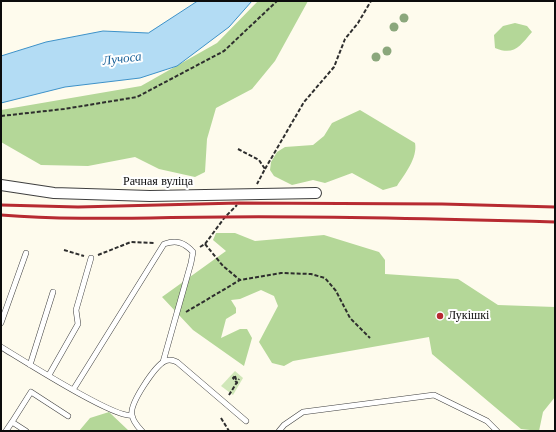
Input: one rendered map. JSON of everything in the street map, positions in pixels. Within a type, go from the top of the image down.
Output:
[{"type":"street","name":"Рачная вуліца","points":[[1,185],[69,193],[150,196],[316,193]]},
{"type":"lane","points":[[73,390],[164,244],[174,241],[186,244],[193,252],[191,263],[163,362],[144,385],[132,415]]},
{"type":"lane","points":[[1,323],[26,253]]},
{"type":"lane","points":[[49,375],[78,324],[76,310],[91,258]]},
{"type":"lane","points":[[30,365],[53,292]]},
{"type":"lane","points":[[1,347],[73,390],[122,414],[132,415]]},
{"type":"lane","points":[[163,362],[171,360],[177,362],[246,421]]},
{"type":"lane","points":[[6,431],[31,392],[68,416]]},
{"type":"lane","points":[[279,431],[284,425],[303,412],[434,395],[487,421],[497,431]]},
{"type":"lane","points":[[132,415],[142,431]]},
{"type":"lane","points":[[12,422],[26,431]]},
{"type":"path","points":[[1,116],[64,109],[137,97],[224,51],[277,1]]},
{"type":"path","points":[[193,252],[205,244],[225,217],[256,185],[304,102],[334,67],[345,39],[358,23],[371,1]]},
{"type":"path","points":[[238,149],[259,160],[265,169]]},
{"type":"path","points":[[64,250],[91,258],[131,242],[164,244]]},
{"type":"path","points":[[205,244],[223,266],[240,280]]},
{"type":"path","points":[[175,318],[240,280],[281,273],[311,274],[325,278],[336,291],[350,318],[370,338]]},
{"type":"path","points":[[229,395],[237,383],[239,379],[235,378],[237,383]]},
{"type":"path","points":[[221,418],[229,431]]},
{"type":"green space","points":[[258,1],[308,1],[275,61],[252,89],[216,108],[207,139],[205,172],[195,177],[159,169],[135,157],[88,166],[41,165],[1,142],[1,110],[141,86],[217,43]]},
{"type":"green space","points":[[515,23],[527,26],[532,32],[520,45],[512,50],[507,51],[495,48],[494,35],[503,26]]},
{"type":"green space","points":[[360,110],[415,143],[414,154],[407,172],[397,186],[383,190],[352,173],[325,183],[313,180],[292,185],[274,176],[270,170],[271,162],[277,152],[285,147],[313,145],[324,136],[332,123]]},
{"type":"green space","points":[[216,233],[235,233],[255,241],[324,235],[379,252],[385,260],[385,274],[458,279],[498,305],[555,307],[555,397],[543,412],[539,431],[521,429],[432,354],[429,337],[293,361],[284,366],[272,363],[259,342],[278,306],[274,296],[261,290],[240,299],[231,300],[236,308],[236,313],[226,319],[221,338],[240,329],[247,329],[252,338],[244,366],[193,330],[162,297],[226,251],[213,240]]},
{"type":"green space","points":[[235,371],[243,378],[233,395],[221,386]]},
{"type":"green space","points":[[109,412],[129,431],[79,431],[90,418]]},
{"type":"water","name":"Лучоса","points":[[198,1],[252,1],[229,27],[177,66],[140,78],[65,87],[1,103],[1,56],[46,42],[103,31],[148,33]]},
{"type":"railway","points":[[1,205],[78,207],[239,203],[442,204],[555,207]]},
{"type":"railway","points":[[1,215],[57,218],[308,217],[555,222]]},
{"type":"place","name":"Лукішкі","points":[[440,316]]}]
